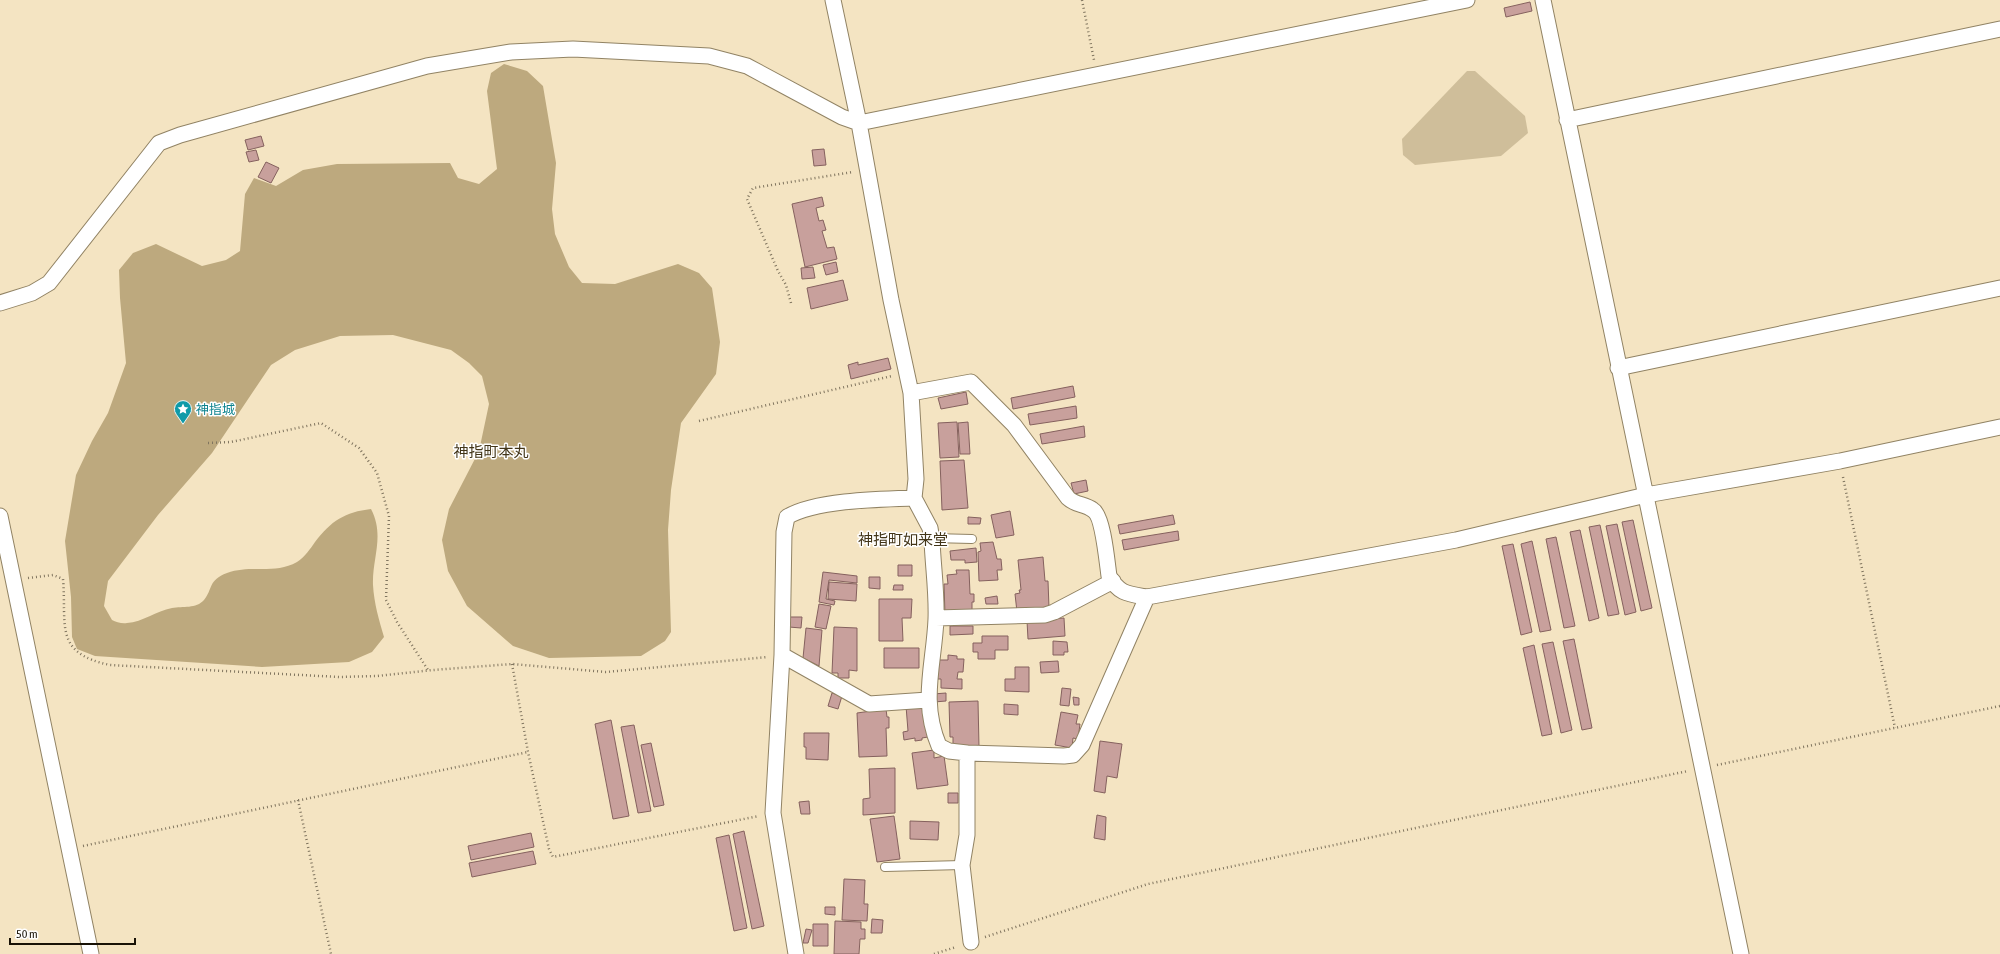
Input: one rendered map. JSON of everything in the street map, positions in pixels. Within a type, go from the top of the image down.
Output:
[{"type":"street","points":[[833,0],[859,122],[906,373],[912,393],[916,479],[914,498],[930,528],[932,538],[936,618],[928,700],[935,737],[939,746],[948,751],[967,753],[1073,755],[1082,745],[1147,596]]},
{"type":"street","points":[[0,303],[32,293],[49,283],[159,143],[180,134],[427,66],[511,52],[573,49],[709,56],[747,66],[842,118],[859,122],[1467,0]]},
{"type":"street","points":[[1543,0],[1618,368],[1646,495],[1741,954]]},
{"type":"street","points":[[1567,120],[2000,29]]},
{"type":"street","points":[[1618,368],[2000,288]]},
{"type":"street","points":[[912,393],[971,382],[1014,425],[1073,504],[1093,510],[1099,519],[1109,576],[1113,581],[1124,593],[1147,596],[1456,540],[1646,495],[1840,461],[2000,427]]},
{"type":"street","points":[[796,954],[774,813],[782,655],[784,532],[787,517],[800,510],[832,504],[914,498]]},
{"type":"street","points":[[0,516],[91,954]]},
{"type":"street","points":[[936,618],[1045,615],[1054,612],[1113,581]]},
{"type":"street","points":[[782,655],[869,704],[928,700]]},
{"type":"street","points":[[967,753],[967,835],[962,865],[970,942]]},
{"type":"lane","points":[[932,538],[972,539]]},
{"type":"lane","points":[[885,867],[962,865]]},
{"type":"path","points":[[1082,0],[1097,74]]},
{"type":"path","points":[[791,303],[786,285],[747,199],[753,188],[868,170]]},
{"type":"path","points":[[699,420],[906,373]]},
{"type":"path","points":[[208,443],[231,442],[321,423],[359,448],[377,473],[389,516],[386,600],[397,622],[428,670]]},
{"type":"path","points":[[1840,461],[1895,728]]},
{"type":"path","points":[[13,582],[53,575],[63,579],[65,628],[69,642],[78,654],[91,662],[110,666],[339,677],[377,676],[428,670],[512,664],[606,672],[716,663],[782,655]]},
{"type":"path","points":[[512,664],[528,752],[549,849],[553,857],[774,813]]},
{"type":"path","points":[[934,954],[1148,884],[2000,706]]},
{"type":"path","points":[[69,848],[528,752]]},
{"type":"path","points":[[298,800],[330,954]]},
{"type":"shaded area","points":[[504,64],[527,71],[543,86],[556,163],[552,209],[555,234],[569,267],[582,283],[615,284],[678,264],[699,273],[712,288],[720,342],[716,374],[681,423],[671,490],[668,530],[671,632],[665,641],[641,656],[549,658],[513,646],[467,606],[448,571],[442,540],[449,509],[479,451],[489,404],[482,376],[469,363],[451,350],[393,335],[340,336],[295,350],[271,365],[212,453],[158,515],[108,581],[104,606],[112,620],[119,623],[125,623],[139,621],[166,609],[197,605],[204,600],[214,582],[221,576],[236,570],[280,568],[297,562],[307,553],[327,528],[333,523],[354,512],[371,509],[375,519],[378,538],[373,585],[377,611],[384,637],[372,652],[349,662],[262,667],[95,656],[77,649],[72,637],[71,597],[65,541],[76,475],[92,441],[108,413],[126,363],[119,270],[133,253],[156,244],[202,266],[226,260],[240,251],[245,194],[254,178],[276,186],[303,170],[337,164],[450,163],[458,178],[479,184],[497,169],[487,91],[491,73]]},
{"type":"shaded area","points":[[1467,71],[1475,71],[1525,116],[1528,133],[1501,156],[1415,165],[1403,155],[1402,139]]},
{"type":"building","points":[[1530,2],[1532,11],[1506,17],[1504,8]]},
{"type":"building","points":[[261,136],[264,146],[248,150],[245,140]]},
{"type":"building","points":[[824,149],[826,165],[814,166],[812,150]]},
{"type":"building","points":[[256,150],[259,160],[249,162],[246,152]]},
{"type":"building","points":[[266,162],[279,168],[271,183],[258,177]]},
{"type":"building","points":[[822,197],[824,206],[816,208],[819,221],[823,220],[826,230],[822,231],[827,248],[834,247],[837,259],[805,267],[792,204]]},
{"type":"building","points":[[836,262],[838,272],[826,275],[823,265]]},
{"type":"building","points":[[813,267],[815,278],[802,279],[801,268]]},
{"type":"building","points":[[843,280],[848,300],[811,309],[807,288]]},
{"type":"building","points":[[888,358],[891,369],[851,379],[848,365],[858,362],[858,365]]},
{"type":"building","points":[[1073,386],[1075,397],[1013,409],[1011,398]]},
{"type":"building","points":[[966,392],[968,404],[941,409],[938,398]]},
{"type":"building","points":[[1076,406],[1077,418],[1030,425],[1028,414]]},
{"type":"building","points":[[957,422],[959,457],[940,458],[938,423]]},
{"type":"building","points":[[968,422],[970,454],[960,454],[958,423]]},
{"type":"building","points":[[1084,426],[1085,437],[1042,444],[1040,434]]},
{"type":"building","points":[[964,460],[968,508],[942,510],[940,461]]},
{"type":"building","points":[[1086,480],[1088,491],[1074,494],[1071,483]]},
{"type":"building","points":[[1010,511],[1014,535],[996,538],[991,515]]},
{"type":"building","points":[[1173,515],[1175,524],[1120,534],[1118,525]]},
{"type":"building","points":[[968,517],[981,518],[980,524],[968,524]]},
{"type":"building","points":[[1633,520],[1652,608],[1641,611],[1622,522]]},
{"type":"building","points":[[1617,524],[1636,612],[1625,615],[1606,526]]},
{"type":"building","points":[[1600,525],[1619,614],[1608,616],[1589,527]]},
{"type":"building","points":[[1580,530],[1599,618],[1589,621],[1570,532]]},
{"type":"building","points":[[1178,531],[1179,540],[1124,550],[1122,540]]},
{"type":"building","points":[[1556,537],[1575,626],[1564,628],[1546,539]]},
{"type":"building","points":[[1532,541],[1551,630],[1540,632],[1521,544]]},
{"type":"building","points":[[993,542],[997,559],[1001,559],[1002,570],[997,570],[998,580],[979,581],[978,552],[981,551],[980,543]]},
{"type":"building","points":[[1513,544],[1532,632],[1521,635],[1502,546]]},
{"type":"building","points":[[976,548],[977,562],[965,563],[965,560],[951,560],[950,551]]},
{"type":"building","points":[[1043,557],[1045,581],[1048,581],[1049,608],[1017,612],[1015,594],[1020,593],[1019,590],[1021,590],[1018,560]]},
{"type":"building","points":[[898,565],[912,565],[912,576],[898,576]]},
{"type":"building","points":[[956,570],[969,570],[970,594],[974,594],[972,614],[945,615],[944,584],[948,584],[947,575],[957,574]]},
{"type":"building","points":[[823,572],[857,576],[857,583],[829,580],[826,599],[835,601],[834,605],[819,602]]},
{"type":"building","points":[[869,577],[880,577],[880,589],[869,588]]},
{"type":"building","points":[[829,582],[857,584],[856,601],[828,599]]},
{"type":"building","points":[[894,585],[903,585],[903,590],[893,590]]},
{"type":"building","points":[[997,596],[998,604],[986,604],[985,598]]},
{"type":"building","points":[[879,599],[912,599],[911,618],[902,618],[903,641],[879,641]]},
{"type":"building","points":[[819,604],[831,606],[826,629],[815,627]]},
{"type":"building","points":[[790,617],[802,617],[801,628],[789,627]]},
{"type":"building","points":[[1064,618],[1065,636],[1028,639],[1027,621]]},
{"type":"building","points":[[950,626],[973,626],[973,634],[950,635]]},
{"type":"building","points":[[834,627],[857,628],[857,671],[849,670],[849,678],[838,678],[838,673],[832,673]]},
{"type":"building","points":[[806,628],[822,630],[819,666],[803,658]]},
{"type":"building","points":[[982,636],[1008,636],[1008,650],[995,650],[995,659],[978,659],[978,652],[973,652],[973,643],[982,643]]},
{"type":"building","points":[[1574,639],[1592,728],[1582,730],[1563,641]]},
{"type":"building","points":[[1053,641],[1067,642],[1068,652],[1064,652],[1064,655],[1053,655]]},
{"type":"building","points":[[1553,642],[1572,730],[1561,733],[1542,644]]},
{"type":"building","points":[[1534,645],[1552,734],[1542,736],[1523,648]]},
{"type":"building","points":[[884,648],[919,648],[919,668],[884,668]]},
{"type":"building","points":[[948,655],[957,656],[957,659],[964,659],[963,672],[958,672],[957,679],[962,679],[962,689],[941,688],[941,679],[937,679],[938,660],[948,660]]},
{"type":"building","points":[[1058,661],[1059,672],[1041,673],[1040,662]]},
{"type":"building","points":[[1015,667],[1029,667],[1029,692],[1005,691],[1005,679],[1015,679]]},
{"type":"building","points":[[1062,688],[1071,689],[1069,706],[1060,705]]},
{"type":"building","points":[[832,693],[842,696],[838,709],[828,706]]},
{"type":"building","points":[[946,693],[946,701],[934,702],[933,694]]},
{"type":"building","points":[[1073,697],[1079,698],[1079,705],[1074,705]]},
{"type":"building","points":[[978,701],[979,747],[953,747],[953,737],[950,737],[949,702]]},
{"type":"building","points":[[922,704],[928,737],[915,741],[915,738],[904,740],[903,732],[908,731],[906,706]]},
{"type":"building","points":[[1004,704],[1018,705],[1018,715],[1004,714]]},
{"type":"building","points":[[886,709],[887,717],[889,717],[889,728],[886,728],[887,756],[859,757],[857,713]]},
{"type":"building","points":[[1061,712],[1078,715],[1076,724],[1080,724],[1078,739],[1073,738],[1072,748],[1055,745]]},
{"type":"building","points":[[611,720],[629,816],[613,819],[595,724]]},
{"type":"building","points":[[634,725],[651,811],[638,813],[621,727]]},
{"type":"building","points":[[804,733],[829,733],[828,760],[806,759]]},
{"type":"building","points":[[1100,741],[1122,744],[1117,778],[1107,776],[1105,793],[1094,791]]},
{"type":"building","points":[[651,743],[664,805],[654,807],[641,745]]},
{"type":"building","points":[[934,750],[934,758],[944,756],[948,785],[917,789],[912,753]]},
{"type":"building","points":[[895,768],[895,813],[863,815],[863,799],[870,798],[869,769]]},
{"type":"building","points":[[948,793],[958,793],[958,803],[948,803]]},
{"type":"building","points":[[809,801],[810,814],[801,814],[799,802]]},
{"type":"building","points":[[1097,815],[1106,817],[1105,840],[1094,838]]},
{"type":"building","points":[[894,816],[900,859],[877,862],[870,819]]},
{"type":"building","points":[[910,821],[939,822],[938,840],[910,839]]},
{"type":"building","points":[[744,831],[764,926],[752,929],[733,834]]},
{"type":"building","points":[[531,833],[534,847],[471,860],[468,846]]},
{"type":"building","points":[[729,835],[747,928],[734,931],[716,838]]},
{"type":"building","points":[[533,851],[536,864],[472,877],[469,863]]},
{"type":"building","points":[[844,879],[865,880],[864,904],[868,904],[867,921],[842,920]]},
{"type":"building","points":[[825,907],[835,907],[835,915],[825,914]]},
{"type":"building","points":[[872,919],[883,920],[882,933],[871,933]]},
{"type":"building","points":[[835,921],[861,922],[861,929],[865,929],[865,939],[860,939],[859,954],[834,954]]},
{"type":"building","points":[[813,924],[828,924],[828,946],[813,946]]},
{"type":"building","points":[[806,929],[812,930],[808,943],[803,943]]},
{"type":"place","name":"神指城","points":[[183,424]]},
{"type":"district","name":"神指町本丸","points":[[491,451]]},
{"type":"district","name":"神指町如来堂","points":[[903,539]]}]
